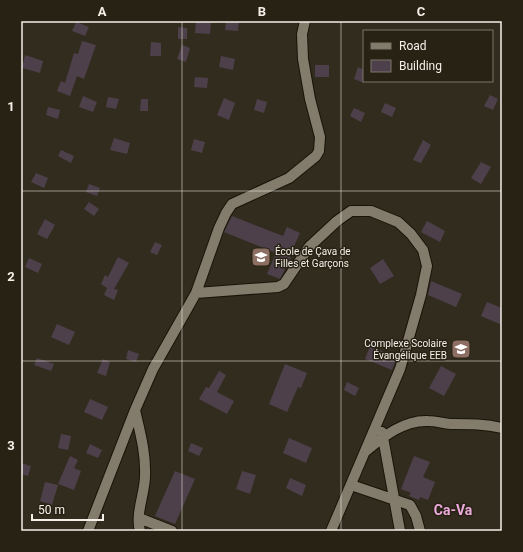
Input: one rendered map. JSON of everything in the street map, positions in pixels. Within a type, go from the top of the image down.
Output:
[{"type":"street","points":[[88,531],[135,410],[153,369],[196,293],[219,228],[232,204],[289,178],[320,151],[320,137],[310,99],[303,59],[302,34],[305,21]]},
{"type":"street","points":[[196,293],[278,288],[284,284],[309,247],[336,221],[351,211],[371,211],[398,222],[411,234],[422,250],[427,266],[421,295],[400,369],[331,531]]},
{"type":"street","points":[[135,410],[144,447],[145,477],[139,518],[140,531]]},
{"type":"street","points":[[380,414],[382,438],[400,531]]},
{"type":"street","points":[[364,452],[382,438],[406,424],[428,420],[452,424],[470,422],[502,428]]},
{"type":"street","points":[[351,485],[410,505],[416,516],[420,531]]},
{"type":"street","points":[[139,518],[172,531]]},
{"type":"building","points":[[196,21],[211,21],[210,34],[195,33]]},
{"type":"building","points":[[226,21],[239,21],[238,31],[225,30]]},
{"type":"building","points":[[76,22],[89,27],[85,36],[72,31]]},
{"type":"building","points":[[178,27],[187,28],[187,39],[178,39]]},
{"type":"building","points":[[82,41],[96,45],[84,79],[77,76],[70,96],[57,91],[61,81],[65,83],[74,53],[78,54]]},
{"type":"building","points":[[151,42],[161,43],[161,56],[150,56]]},
{"type":"building","points":[[182,45],[190,48],[186,62],[177,59]]},
{"type":"building","points":[[25,55],[43,61],[40,73],[22,68]]},
{"type":"building","points":[[221,56],[235,59],[233,70],[219,67]]},
{"type":"building","points":[[315,65],[329,65],[329,77],[315,77]]},
{"type":"building","points":[[358,67],[363,70],[364,83],[354,79]]},
{"type":"building","points":[[195,77],[208,78],[207,88],[194,87]]},
{"type":"building","points":[[490,95],[498,99],[493,110],[484,106]]},
{"type":"building","points":[[83,96],[97,102],[93,112],[79,107]]},
{"type":"building","points":[[108,97],[119,99],[116,109],[106,107]]},
{"type":"building","points":[[224,98],[235,103],[229,120],[217,115]]},
{"type":"building","points":[[141,99],[148,99],[148,111],[140,111]]},
{"type":"building","points":[[257,99],[267,102],[264,113],[254,110]]},
{"type":"building","points":[[385,103],[396,108],[392,117],[381,112]]},
{"type":"building","points":[[48,107],[60,110],[58,119],[46,115]]},
{"type":"building","points":[[354,108],[365,113],[361,122],[350,116]]},
{"type":"building","points":[[114,138],[130,143],[127,154],[110,150]]},
{"type":"building","points":[[194,139],[205,142],[202,153],[191,150]]},
{"type":"building","points":[[423,140],[431,145],[421,163],[413,160]]},
{"type":"building","points":[[61,150],[74,156],[71,163],[58,156]]},
{"type":"building","points":[[481,162],[491,167],[481,184],[471,178]]},
{"type":"building","points":[[36,173],[48,178],[44,188],[31,182]]},
{"type":"building","points":[[89,184],[100,188],[97,196],[86,192]]},
{"type":"building","points":[[89,202],[99,209],[94,216],[84,209]]},
{"type":"building","points":[[232,216],[283,236],[287,227],[300,233],[289,257],[291,257],[280,279],[267,274],[276,253],[224,232]]},
{"type":"building","points":[[45,219],[55,225],[47,239],[37,234]]},
{"type":"building","points":[[427,221],[445,231],[440,242],[421,232]]},
{"type":"building","points":[[155,242],[162,245],[157,255],[150,252]]},
{"type":"building","points":[[118,257],[129,263],[114,289],[118,290],[114,300],[104,295],[107,288],[101,284],[105,275],[108,277]]},
{"type":"building","points":[[29,258],[42,264],[38,273],[25,267]]},
{"type":"building","points":[[383,259],[394,276],[380,284],[370,268]]},
{"type":"building","points":[[431,281],[462,294],[456,307],[428,295]]},
{"type":"building","points":[[487,302],[502,308],[502,325],[481,316]]},
{"type":"building","points":[[57,324],[75,332],[69,345],[51,337]]},
{"type":"building","points":[[370,346],[397,357],[392,370],[365,359]]},
{"type":"building","points":[[128,350],[139,354],[136,362],[126,359]]},
{"type":"building","points":[[37,358],[54,364],[51,371],[34,365]]},
{"type":"building","points":[[103,359],[110,362],[106,376],[97,373]]},
{"type":"building","points":[[285,364],[307,373],[301,388],[298,387],[287,412],[269,404]]},
{"type":"building","points":[[441,366],[456,374],[444,396],[429,388]]},
{"type":"building","points":[[219,371],[226,375],[217,392],[234,401],[227,414],[199,399],[206,387],[209,388]]},
{"type":"building","points":[[347,382],[359,388],[355,396],[344,390]]},
{"type":"building","points":[[90,399],[108,407],[102,420],[84,412]]},
{"type":"building","points":[[61,434],[71,436],[68,450],[58,448]]},
{"type":"building","points":[[289,438],[312,448],[306,463],[283,453]]},
{"type":"building","points":[[191,443],[203,448],[199,456],[188,451]]},
{"type":"building","points":[[90,444],[102,450],[98,458],[86,453]]},
{"type":"building","points":[[70,456],[78,460],[74,468],[81,471],[74,490],[58,484]]},
{"type":"building","points":[[414,456],[430,462],[423,477],[435,482],[428,500],[420,497],[419,500],[409,496],[411,493],[401,489]]},
{"type":"building","points":[[21,463],[31,466],[28,476],[21,474]]},
{"type":"building","points":[[175,471],[195,479],[175,524],[155,516]]},
{"type":"building","points":[[242,471],[256,475],[250,494],[236,489]]},
{"type":"building","points":[[290,478],[306,485],[302,496],[286,488]]},
{"type":"building","points":[[45,482],[58,485],[52,505],[40,501]]},
{"type":"place","name":"École de Çava de Filles et Garçons","points":[[261,257]]},
{"type":"place","name":"Complexe Scolaire Évangélique EEB","points":[[461,349]]},
{"type":"district","name":"Ca-Va","points":[[453,510]]}]
